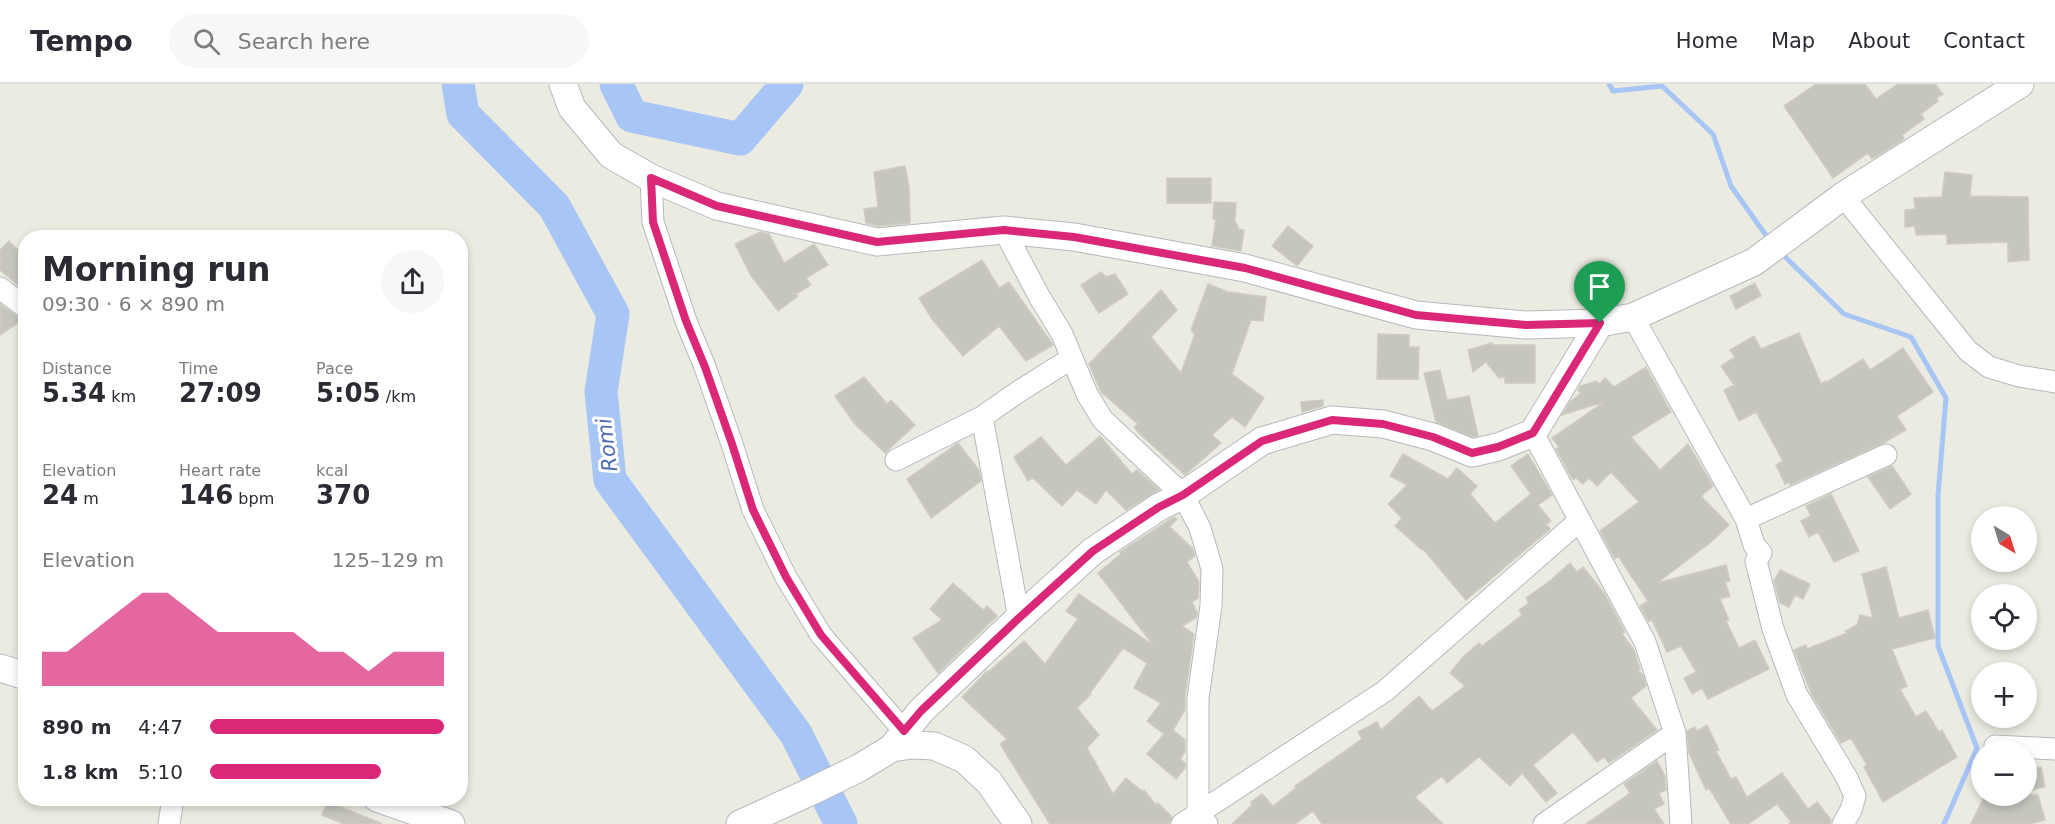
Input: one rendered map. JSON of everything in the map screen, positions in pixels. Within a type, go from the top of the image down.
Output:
[{"type":"street","points":[[562,84],[573,108],[610,155],[651,178],[717,206],[877,242],[1004,230],[1074,237],[1245,268],[1416,315],[1526,325],[1600,323],[1633,317],[1754,262],[1843,196],[2020,84]]},
{"type":"street","points":[[651,178],[653,222],[686,321],[705,367],[753,510],[786,577],[821,635],[898,739],[912,745],[934,746],[964,759],[989,782],[1018,824]]},
{"type":"street","points":[[1843,196],[1968,351],[1989,368],[2055,382]]},
{"type":"street","points":[[1004,230],[1062,334],[1087,394],[1103,420],[1183,495],[1200,528],[1212,569],[1211,606],[1198,698],[1196,820]]},
{"type":"street","points":[[0,288],[18,302]]},
{"type":"street","points":[[1633,317],[1746,519],[1754,545],[1761,553],[1756,561],[1773,629],[1797,695],[1847,778],[1855,796],[1851,810],[1843,824]]},
{"type":"street","points":[[740,824],[859,768],[898,739],[921,711],[1093,551],[1159,507],[1183,495],[1262,441],[1332,420],[1383,424],[1433,437],[1472,453],[1498,447],[1533,433],[1600,323]]},
{"type":"street","points":[[896,459],[982,417],[1072,358]]},
{"type":"street","points":[[982,417],[1019,618]]},
{"type":"street","points":[[1533,433],[1645,642],[1675,733],[1681,824]]},
{"type":"street","points":[[1746,519],[1886,455]]},
{"type":"street","points":[[1196,820],[1385,691],[1579,521]]},
{"type":"street","points":[[0,668],[18,674]]},
{"type":"street","points":[[1544,824],[1675,733]]},
{"type":"street","points":[[2037,748],[2055,749]]},
{"type":"street","points":[[169,824],[172,806]]},
{"type":"street","points":[[400,806],[452,824]]},
{"type":"building","points":[[1816,84],[1865,84],[1876,99],[1898,84],[1935,84],[1943,94],[1937,98],[1938,101],[1921,114],[1924,119],[1902,135],[1904,139],[1872,159],[1868,153],[1833,178],[1784,106]]},
{"type":"building","points":[[905,166],[909,187],[910,223],[879,226],[866,223],[864,209],[878,207],[874,172]]},
{"type":"building","points":[[1945,172],[1972,175],[1970,196],[2028,197],[2029,260],[2008,262],[2008,242],[1947,244],[1947,234],[1916,235],[1915,226],[1905,227],[1905,210],[1915,209],[1914,198],[1942,197]]},
{"type":"building","points":[[1167,178],[1211,178],[1211,203],[1167,203]]},
{"type":"building","points":[[1214,202],[1236,203],[1235,222],[1238,229],[1244,230],[1241,251],[1212,246],[1216,219],[1213,219]]},
{"type":"building","points":[[1288,226],[1313,246],[1297,266],[1272,246]]},
{"type":"building","points":[[760,232],[769,234],[784,263],[814,244],[828,265],[806,278],[811,285],[796,294],[798,296],[778,311],[750,274],[735,244]]},
{"type":"building","points":[[9,241],[18,250],[18,285],[0,270],[0,250]]},
{"type":"building","points":[[982,260],[999,288],[1009,282],[1053,345],[1026,361],[999,326],[963,356],[932,319],[919,298]]},
{"type":"building","points":[[1101,272],[1106,277],[1115,274],[1128,294],[1099,313],[1081,285]]},
{"type":"building","points":[[1755,283],[1761,296],[1736,309],[1730,296]]},
{"type":"building","points":[[1208,284],[1228,292],[1266,297],[1263,321],[1251,320],[1232,374],[1264,398],[1245,427],[1232,417],[1212,435],[1221,443],[1185,475],[1140,434],[1134,427],[1138,424],[1101,392],[1089,364],[1161,290],[1177,310],[1151,337],[1181,373],[1195,334],[1191,330]]},
{"type":"building","points":[[0,304],[18,317],[18,323],[0,335]]},
{"type":"building","points":[[1799,333],[1821,384],[1863,359],[1870,370],[1903,348],[1933,392],[1897,416],[1906,430],[1883,443],[1790,485],[1789,482],[1785,484],[1776,465],[1783,461],[1756,412],[1739,421],[1724,390],[1734,385],[1721,366],[1735,357],[1730,350],[1754,336],[1761,349]]},
{"type":"building","points":[[1378,334],[1409,335],[1409,347],[1419,347],[1418,379],[1377,379]]},
{"type":"building","points":[[1492,343],[1493,345],[1535,345],[1535,383],[1505,383],[1505,377],[1499,378],[1486,362],[1473,372],[1468,350]]},
{"type":"building","points":[[1646,367],[1671,412],[1631,437],[1660,470],[1688,444],[1713,486],[1701,496],[1729,525],[1711,542],[1657,583],[1726,565],[1730,581],[1725,582],[1730,596],[1720,599],[1729,620],[1726,621],[1739,648],[1755,640],[1769,669],[1708,699],[1702,688],[1692,694],[1684,678],[1696,672],[1681,646],[1667,652],[1652,620],[1649,622],[1640,606],[1648,601],[1618,556],[1615,559],[1600,531],[1639,502],[1611,472],[1597,486],[1589,478],[1583,484],[1576,478],[1573,480],[1556,449],[1559,447],[1552,438],[1604,402],[1562,415],[1570,402],[1581,393],[1578,390],[1580,386],[1596,381],[1599,384],[1605,378],[1614,387]]},
{"type":"building","points":[[1440,370],[1447,400],[1469,396],[1478,436],[1473,437],[1436,422],[1424,373]]},
{"type":"building","points":[[864,377],[887,404],[891,400],[915,425],[885,453],[854,423],[835,396]]},
{"type":"building","points":[[1323,400],[1323,406],[1302,412],[1301,402]]},
{"type":"building","points":[[1100,436],[1132,474],[1137,470],[1159,490],[1126,510],[1106,490],[1096,504],[1077,490],[1062,506],[1033,478],[1028,481],[1014,457],[1041,437],[1066,465]]},
{"type":"building","points":[[958,443],[979,470],[981,481],[931,518],[907,479]]},
{"type":"building","points":[[1403,454],[1448,479],[1457,468],[1477,486],[1470,494],[1495,523],[1531,494],[1511,466],[1528,454],[1552,495],[1538,505],[1551,521],[1546,524],[1550,529],[1466,600],[1423,549],[1395,526],[1402,518],[1388,504],[1407,485],[1390,476]]},
{"type":"building","points":[[1892,466],[1911,494],[1890,509],[1868,477]]},
{"type":"building","points":[[1831,494],[1859,551],[1834,562],[1818,532],[1809,537],[1801,521],[1811,516],[1806,506]]},
{"type":"building","points":[[1174,517],[1177,519],[1170,527],[1193,549],[1195,556],[1187,562],[1199,582],[1198,598],[1192,602],[1197,617],[1182,626],[1194,634],[1185,710],[1173,730],[1185,740],[1185,752],[1180,759],[1185,763],[1185,768],[1176,779],[1147,754],[1164,734],[1147,721],[1161,703],[1134,688],[1147,663],[1123,648],[1091,694],[1077,708],[1099,735],[1087,748],[1113,794],[1126,778],[1142,791],[1144,790],[1156,805],[1158,803],[1172,817],[1169,824],[1050,824],[1000,744],[1007,739],[962,697],[987,671],[1024,641],[1045,664],[1078,619],[1066,611],[1079,594],[1153,645],[1098,573],[1121,554],[1120,552]]},
{"type":"building","points":[[1570,563],[1577,572],[1583,567],[1604,593],[1625,632],[1622,634],[1634,650],[1640,669],[1638,670],[1643,675],[1646,686],[1631,698],[1657,730],[1609,763],[1604,757],[1597,762],[1573,732],[1533,765],[1557,793],[1546,802],[1522,773],[1510,786],[1479,757],[1447,783],[1442,776],[1415,797],[1443,824],[1322,824],[1313,811],[1295,824],[1232,824],[1252,805],[1251,802],[1262,794],[1273,806],[1296,788],[1295,786],[1362,739],[1358,732],[1377,722],[1381,730],[1419,696],[1432,711],[1465,686],[1450,673],[1463,657],[1479,643],[1482,646],[1522,615],[1519,610],[1529,603],[1526,598]]},
{"type":"building","points":[[1886,567],[1899,618],[1928,610],[1935,638],[1892,649],[1907,686],[1900,689],[1916,717],[1926,711],[1939,732],[1942,730],[1957,757],[1883,802],[1864,767],[1867,765],[1851,738],[1841,743],[1812,695],[1794,650],[1806,645],[1807,649],[1847,633],[1845,631],[1857,625],[1860,615],[1873,618],[1862,574]]},
{"type":"building","points":[[1780,570],[1810,584],[1803,599],[1795,595],[1789,607],[1780,603],[1774,581]]},
{"type":"building","points":[[953,583],[983,610],[987,606],[997,616],[938,673],[913,638],[942,620],[930,609]]},
{"type":"building","points":[[1707,725],[1719,750],[1716,751],[1731,779],[1736,777],[1747,797],[1782,773],[1808,809],[1817,802],[1831,820],[1830,824],[1789,824],[1791,822],[1777,804],[1748,824],[1731,824],[1709,788],[1706,790],[1689,753],[1687,731],[1695,727],[1697,731]]},
{"type":"building","points":[[1657,761],[1665,776],[1666,790],[1659,793],[1664,804],[1654,809],[1664,824],[1586,824],[1630,793],[1624,784]]},
{"type":"building","points":[[2041,767],[2045,787],[2037,789],[2037,768]]},
{"type":"building","points":[[2037,795],[2045,820],[2030,824],[1971,824],[1980,806],[2037,806]]},
{"type":"building","points":[[326,806],[338,806],[381,824],[344,824],[322,815]]},
{"type":"waterway","name":"Romi","points":[[458,84],[463,114],[554,206],[613,314],[601,392],[610,480],[796,734],[841,824]]},
{"type":"waterway","name":"Romi","points":[[616,84],[632,116],[740,139],[787,84]]},
{"type":"waterway","points":[[1609,84],[1613,91],[1662,86],[1713,134],[1731,186],[1770,241]]},
{"type":"waterway","points":[[1780,252],[1844,314],[1911,337],[1946,398],[1938,495],[1938,646],[1977,748],[1944,824]]},
{"type":"route","points":[[651,178],[717,206],[877,242],[1004,230],[1074,237],[1245,268],[1416,315],[1526,325],[1600,323],[1533,433],[1498,447],[1472,453],[1433,437],[1383,424],[1332,420],[1262,441],[1183,495],[1159,507],[1093,551],[921,711],[904,731],[821,635],[786,577],[753,510],[732,444],[686,321],[653,222],[651,178]]}]
